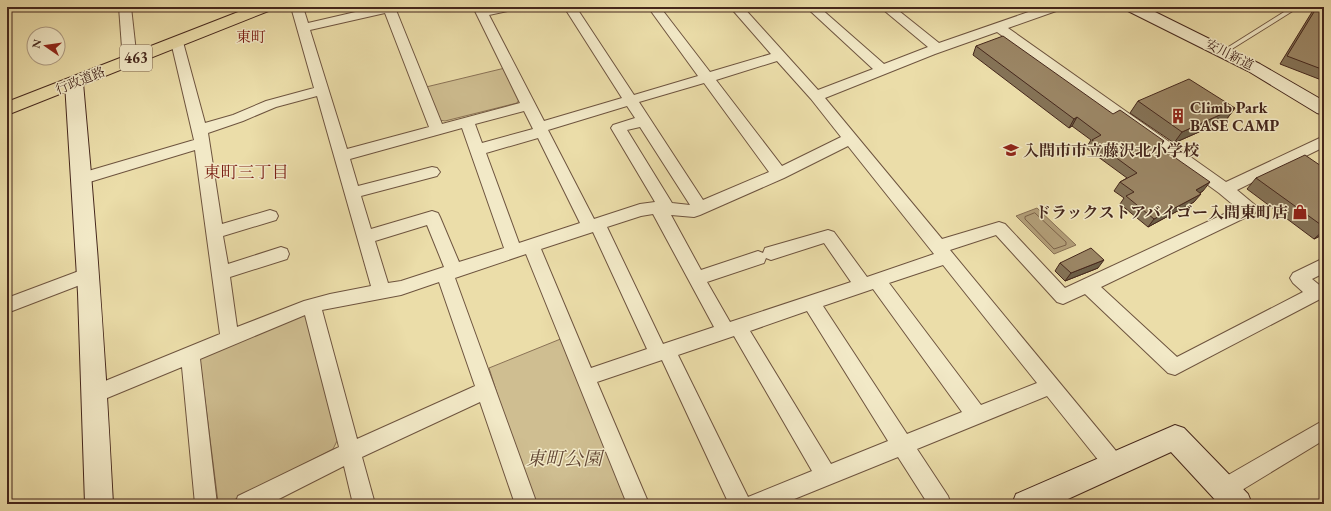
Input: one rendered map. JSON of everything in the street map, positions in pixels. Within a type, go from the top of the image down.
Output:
[{"type":"highway","name":"行政道路","points":[[7,109],[260,8]]},
{"type":"street","points":[[125,7],[130,61]]},
{"type":"street","points":[[297,7],[382,292]]},
{"type":"street","points":[[303,28],[391,7],[437,130]]},
{"type":"street","points":[[508,7],[481,10],[541,129],[662,352],[740,504]]},
{"type":"street","points":[[570,7],[700,208]]},
{"type":"street","points":[[654,7],[779,174]]},
{"type":"street","points":[[736,7],[816,96],[1114,464]]},
{"type":"street","points":[[812,7],[883,70]]},
{"type":"street","points":[[886,7],[938,49]]},
{"type":"street","points":[[816,96],[938,49],[1054,7]]},
{"type":"street","name":"安川新道","points":[[1146,9],[1261,70],[1324,109]]},
{"type":"street","points":[[585,378],[870,283],[999,228],[1063,297],[1249,209],[1224,189],[1000,27]]},
{"type":"street","points":[[176,42],[201,137],[230,339]]},
{"type":"street","points":[[477,150],[629,100],[780,56]]},
{"type":"street","points":[[74,83],[83,178],[87,274],[95,394],[99,504]]},
{"type":"street","points":[[83,178],[201,137],[238,118],[271,104],[322,90]]},
{"type":"street","points":[[342,156],[529,105]]},
{"type":"street","points":[[643,121],[618,128],[663,209],[697,278],[732,329],[826,476]]},
{"type":"street","points":[[467,122],[477,150],[522,249],[585,378],[638,504]]},
{"type":"street","points":[[95,394],[312,306],[401,288],[640,210],[663,209],[694,211],[779,174],[850,139]]},
{"type":"street","points":[[1224,189],[1324,141]]},
{"type":"street","points":[[353,193],[432,172]]},
{"type":"street","points":[[214,232],[270,216]]},
{"type":"street","points":[[366,237],[432,217],[486,390],[526,504]]},
{"type":"street","points":[[697,278],[828,236],[870,283],[977,416]]},
{"type":"street","points":[[220,273],[281,254]]},
{"type":"street","points":[[1087,285],[1175,367],[1317,293],[1299,278],[1324,265]]},
{"type":"street","points":[[7,306],[87,274]]},
{"type":"street","points":[[811,303],[940,504]]},
{"type":"street","points":[[312,306],[364,504]]},
{"type":"street","points":[[190,355],[206,504]]},
{"type":"street","points":[[756,504],[1051,386]]},
{"type":"street","points":[[246,504],[350,452],[486,390]]},
{"type":"street","points":[[1026,504],[1175,437],[1231,496],[1324,429]]},
{"type":"lane","points":[[1225,51],[1296,7]]},
{"type":"green space","points":[[505,68],[520,98],[517,103],[445,121],[439,120],[426,87]]},
{"type":"green space","points":[[301,314],[308,315],[338,439],[333,449],[226,504],[218,502],[200,360],[205,353]]},
{"type":"green space","name":"東町公園","points":[[563,338],[630,504],[532,504],[489,368]]},
{"type":"water","points":[[1037,208],[1076,245],[1054,254],[1016,216]]},
{"type":"building","points":[[1317,7],[1324,7],[1324,70],[1287,56]]},
{"type":"building","points":[[1003,36],[1113,114],[1120,110],[1164,141],[1157,145],[1210,182],[1196,190],[1201,194],[1154,219],[1126,196],[1134,192],[1120,182],[1137,173],[1092,140],[1101,135],[1077,117],[1074,119],[976,46]]},
{"type":"building","points":[[1189,79],[1235,108],[1182,132],[1138,101]]},
{"type":"building","points":[[1305,155],[1324,168],[1324,227],[1256,178]]},
{"type":"building","points":[[1091,248],[1104,260],[1071,273],[1060,263]]},
{"type":"place","name":"Climb Park BASE CAMP","points":[[1178,116]]},
{"type":"place","name":"入間市市立藤沢北小学校","points":[[1011,150]]},
{"type":"place","name":"ドラックストアバイゴー入間東町店","points":[[1300,212]]},
{"type":"district","name":"東町","points":[[251,37]]},
{"type":"district","name":"東町三丁目","points":[[246,172]]}]
